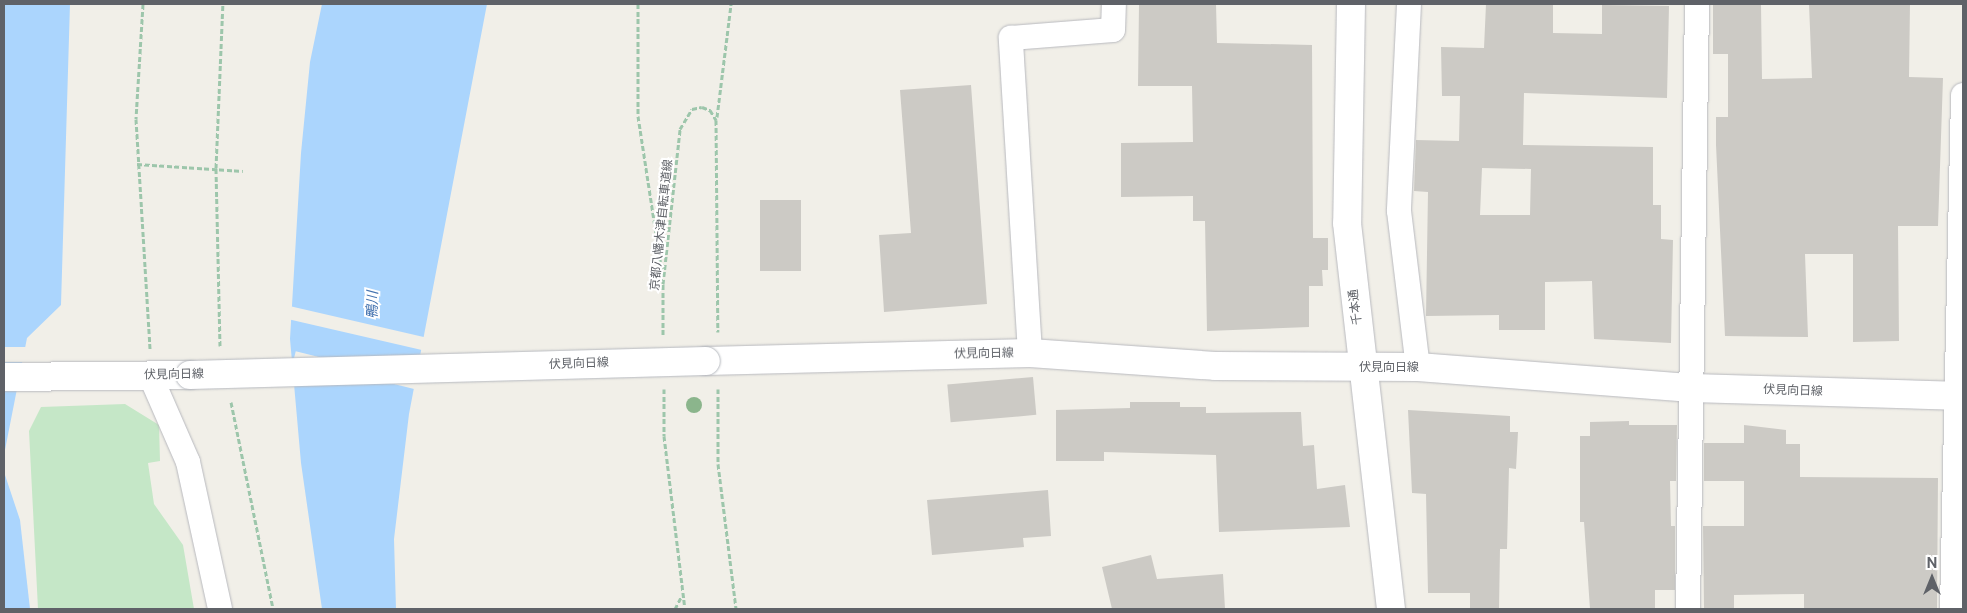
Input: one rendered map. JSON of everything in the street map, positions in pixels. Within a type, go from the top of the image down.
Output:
[{"type":"main road","name":"千本通","points":[[1351,4],[1345,188],[1391,609]]},
{"type":"main road","name":"伏見向日線","points":[[4,377],[190,375],[714,353],[1030,353],[1215,366],[1418,368],[1692,388],[1961,396]]},
{"type":"street","points":[[1030,353],[1011,38],[1113,30],[1114,4]]},
{"type":"street","points":[[1409,4],[1399,211],[1418,368]]},
{"type":"street","points":[[1688,609],[1697,4]]},
{"type":"street","points":[[1952,609],[1961,396],[1963,96]]},
{"type":"street","points":[[139,375],[188,462],[220,609]]},
{"type":"path","points":[[139,375],[137,164],[144,4]]},
{"type":"path","points":[[222,355],[216,168],[223,4]]},
{"type":"path","points":[[638,4],[638,116],[663,284]]},
{"type":"path","points":[[731,4],[716,120],[714,353],[718,464],[736,609]]},
{"type":"path","name":"京都八幡木津自転車道線","points":[[664,343],[663,284],[680,129],[697,108],[710,110],[716,120]]},
{"type":"path","points":[[137,164],[243,171]]},
{"type":"path","points":[[664,382],[664,436],[681,596],[685,609]]},
{"type":"path","points":[[229,393],[273,609]]},
{"type":"path","points":[[675,609],[681,596]]},
{"type":"green space","points":[[125,404],[159,425],[160,461],[148,463],[154,504],[183,545],[194,609],[38,609],[29,431],[41,407]]},
{"type":"water","points":[[4,4],[70,4],[61,305],[27,338],[4,455]]},
{"type":"water","name":"鴨川","points":[[322,4],[487,4],[409,414],[394,539],[396,609],[322,609],[301,463],[290,339],[301,153],[310,62]]},
{"type":"water","points":[[4,472],[20,520],[30,609],[4,609]]},
{"type":"pier","points":[[292,307],[428,338],[425,351],[289,319]]},
{"type":"pier","points":[[4,347],[28,347],[28,362],[4,362]]},
{"type":"pier","points":[[296,351],[419,382],[417,390],[294,359]]},
{"type":"building","points":[[1139,4],[1216,4],[1217,43],[1312,45],[1313,238],[1328,238],[1328,270],[1322,270],[1323,286],[1309,286],[1309,327],[1207,331],[1205,221],[1193,221],[1193,196],[1121,197],[1121,143],[1193,142],[1192,86],[1138,86]]},
{"type":"building","points":[[1486,4],[1553,4],[1553,33],[1602,34],[1602,5],[1669,6],[1667,98],[1524,93],[1523,145],[1653,147],[1653,205],[1661,205],[1661,239],[1673,240],[1671,343],[1594,339],[1592,281],[1545,282],[1545,330],[1499,330],[1499,315],[1426,316],[1428,192],[1414,191],[1416,140],[1459,141],[1460,96],[1442,96],[1441,47],[1484,48]],"holes":[[[1482,168],[1531,169],[1530,215],[1480,215]]]},
{"type":"building","points":[[1713,4],[1761,4],[1762,79],[1812,78],[1809,4],[1910,4],[1909,77],[1943,78],[1938,226],[1898,226],[1899,341],[1853,342],[1853,254],[1805,254],[1808,337],[1725,336],[1716,117],[1728,117],[1728,54],[1713,54]]},
{"type":"building","points":[[971,85],[987,304],[884,312],[879,235],[911,233],[900,90]]},
{"type":"building","points":[[760,200],[801,200],[801,271],[760,271]]},
{"type":"building","points":[[1033,377],[1036,415],[951,422],[947,384]]},
{"type":"building","points":[[1130,402],[1180,402],[1180,407],[1206,407],[1206,413],[1301,412],[1303,446],[1314,445],[1317,489],[1345,485],[1350,527],[1219,532],[1216,455],[1104,452],[1104,461],[1056,461],[1056,410],[1130,408]]},
{"type":"building","points":[[1408,410],[1510,416],[1510,432],[1518,432],[1516,469],[1509,468],[1507,549],[1500,549],[1499,609],[1470,609],[1470,593],[1428,593],[1426,494],[1412,493]]},
{"type":"building","points":[[1629,421],[1629,425],[1677,425],[1676,481],[1670,481],[1671,526],[1675,526],[1675,590],[1655,590],[1655,609],[1590,609],[1584,522],[1580,522],[1580,436],[1590,436],[1590,422]]},
{"type":"building","points":[[1744,425],[1786,430],[1786,444],[1800,444],[1800,477],[1938,478],[1937,609],[1804,609],[1804,594],[1734,595],[1734,608],[1704,608],[1703,526],[1744,526],[1744,481],[1704,481],[1704,443],[1744,443]]},
{"type":"building","points":[[1048,490],[1051,536],[1023,538],[1024,547],[932,555],[927,500]]},
{"type":"building","points":[[1151,555],[1157,579],[1223,574],[1225,609],[1112,609],[1102,567]]}]
